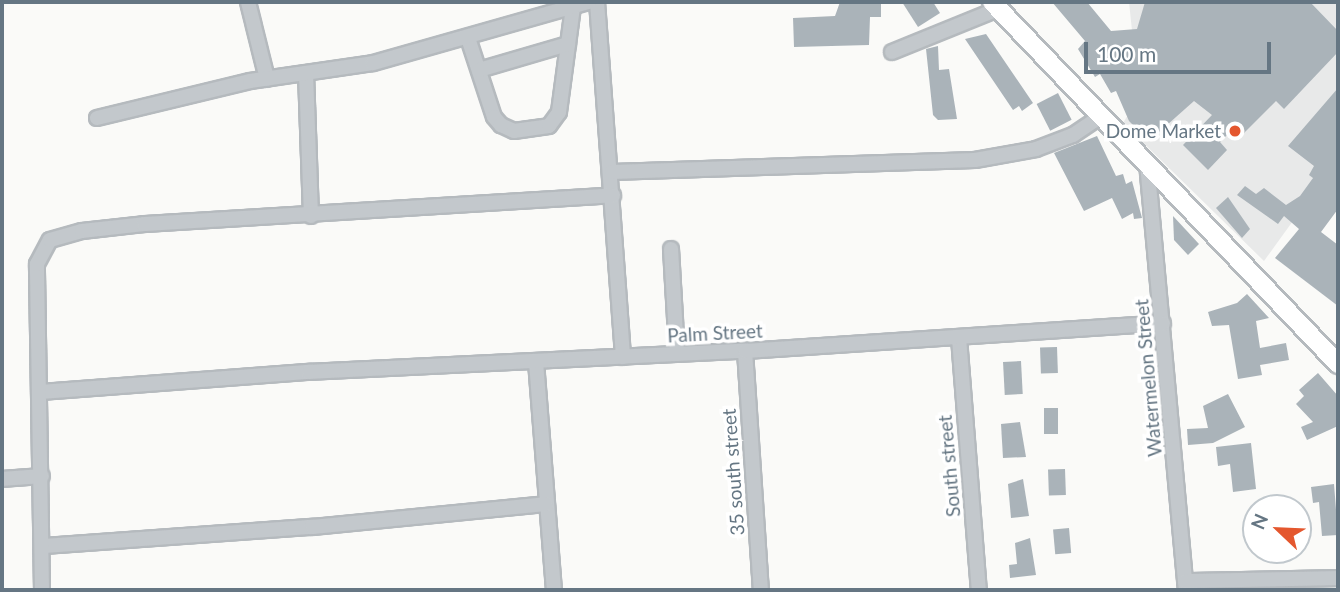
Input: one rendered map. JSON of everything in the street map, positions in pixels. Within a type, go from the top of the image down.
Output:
[{"type":"main road","points":[[995,5],[1338,364]]},
{"type":"street","points":[[248,2],[267,79]]},
{"type":"street","points":[[97,118],[267,79],[373,63],[589,2]]},
{"type":"street","points":[[597,2],[612,172],[623,357]]},
{"type":"street","points":[[892,52],[995,5]]},
{"type":"street","points":[[468,38],[501,125],[514,131],[549,126],[559,111],[573,7]]},
{"type":"street","points":[[478,70],[568,44]]},
{"type":"street","points":[[306,73],[311,216]]},
{"type":"street","points":[[612,172],[975,160],[1036,149],[1073,135],[1101,116]]},
{"type":"street","name":"Watermelon Street","points":[[1147,163],[1185,586]]},
{"type":"street","points":[[42,590],[43,476],[37,264],[50,240],[82,231],[144,225],[613,195]]},
{"type":"street","points":[[671,249],[677,354]]},
{"type":"street","name":"Palm Street","points":[[41,392],[309,372],[745,351],[1163,323]]},
{"type":"street","name":"South street","points":[[959,338],[979,590]]},
{"type":"street","name":"35 south street","points":[[745,351],[761,590]]},
{"type":"street","points":[[536,362],[554,590]]},
{"type":"street","points":[[2,480],[43,476]]},
{"type":"street","points":[[44,545],[298,528],[546,504]]},
{"type":"street","points":[[1185,586],[1338,578]]},
{"type":"shaded area","name":"Dome Market","points":[[1129,2],[1338,2],[1338,138],[1322,151],[1303,207],[1264,261],[1123,123],[1139,97]]},
{"type":"building","points":[[840,2],[881,2],[881,17],[870,17],[869,45],[794,47],[793,18],[835,16]]},
{"type":"building","points":[[902,2],[933,2],[940,13],[918,27]]},
{"type":"building","points":[[1052,2],[1087,2],[1111,31],[1137,29],[1145,2],[1310,2],[1338,31],[1338,52],[1284,109],[1276,101],[1244,133],[1236,126],[1220,142],[1227,150],[1208,170],[1183,145],[1212,115],[1194,101],[1149,141],[1129,121],[1116,91],[1111,93],[1100,74],[1095,77],[1078,49],[1085,41]]},
{"type":"building","points":[[986,34],[1033,103],[1022,111],[1019,106],[1013,110],[965,39]]},
{"type":"building","points":[[938,46],[939,70],[949,69],[957,119],[938,120],[933,115],[926,49]]},
{"type":"building","points":[[1338,88],[1338,209],[1321,232],[1338,245],[1338,306],[1275,258],[1299,229],[1284,216],[1278,224],[1237,195],[1245,186],[1256,194],[1264,188],[1286,205],[1300,196],[1313,178],[1309,175],[1314,166],[1288,146]]},
{"type":"building","points":[[1058,93],[1072,120],[1050,131],[1037,104]]},
{"type":"building","points":[[1097,136],[1116,176],[1123,174],[1126,184],[1132,181],[1142,218],[1134,219],[1133,213],[1122,219],[1112,198],[1084,211],[1054,153]]},
{"type":"building","points":[[1228,197],[1250,229],[1242,238],[1216,208]]},
{"type":"building","points":[[1173,216],[1199,244],[1188,255],[1174,240]]},
{"type":"building","points":[[1247,294],[1269,318],[1256,321],[1260,348],[1286,343],[1289,360],[1260,365],[1262,375],[1238,379],[1229,325],[1212,326],[1208,312],[1237,303]]},
{"type":"building","points":[[1057,347],[1058,373],[1041,374],[1040,348]]},
{"type":"building","points":[[1021,361],[1023,394],[1005,395],[1003,362]]},
{"type":"building","points":[[1318,373],[1338,396],[1338,426],[1307,440],[1301,427],[1313,422],[1296,404],[1304,396],[1299,390]]},
{"type":"building","points":[[1228,394],[1245,427],[1213,443],[1188,445],[1187,429],[1208,428],[1203,406]]},
{"type":"building","points":[[1044,408],[1058,408],[1058,434],[1044,434]]},
{"type":"building","points":[[1020,422],[1026,457],[1003,458],[1001,424]]},
{"type":"building","points":[[1251,443],[1256,489],[1233,492],[1230,464],[1218,466],[1216,447]]},
{"type":"building","points":[[1065,469],[1066,495],[1049,496],[1048,470]]},
{"type":"building","points":[[1023,479],[1029,516],[1011,518],[1008,484]]},
{"type":"building","points":[[1334,484],[1338,535],[1322,536],[1319,502],[1313,503],[1311,487]]},
{"type":"building","points":[[1069,528],[1071,553],[1055,554],[1053,529]]},
{"type":"building","points":[[1030,538],[1036,575],[1010,578],[1009,565],[1017,564],[1015,543]]},
{"type":"place","name":"Dome Market","points":[[1235,131]]}]
